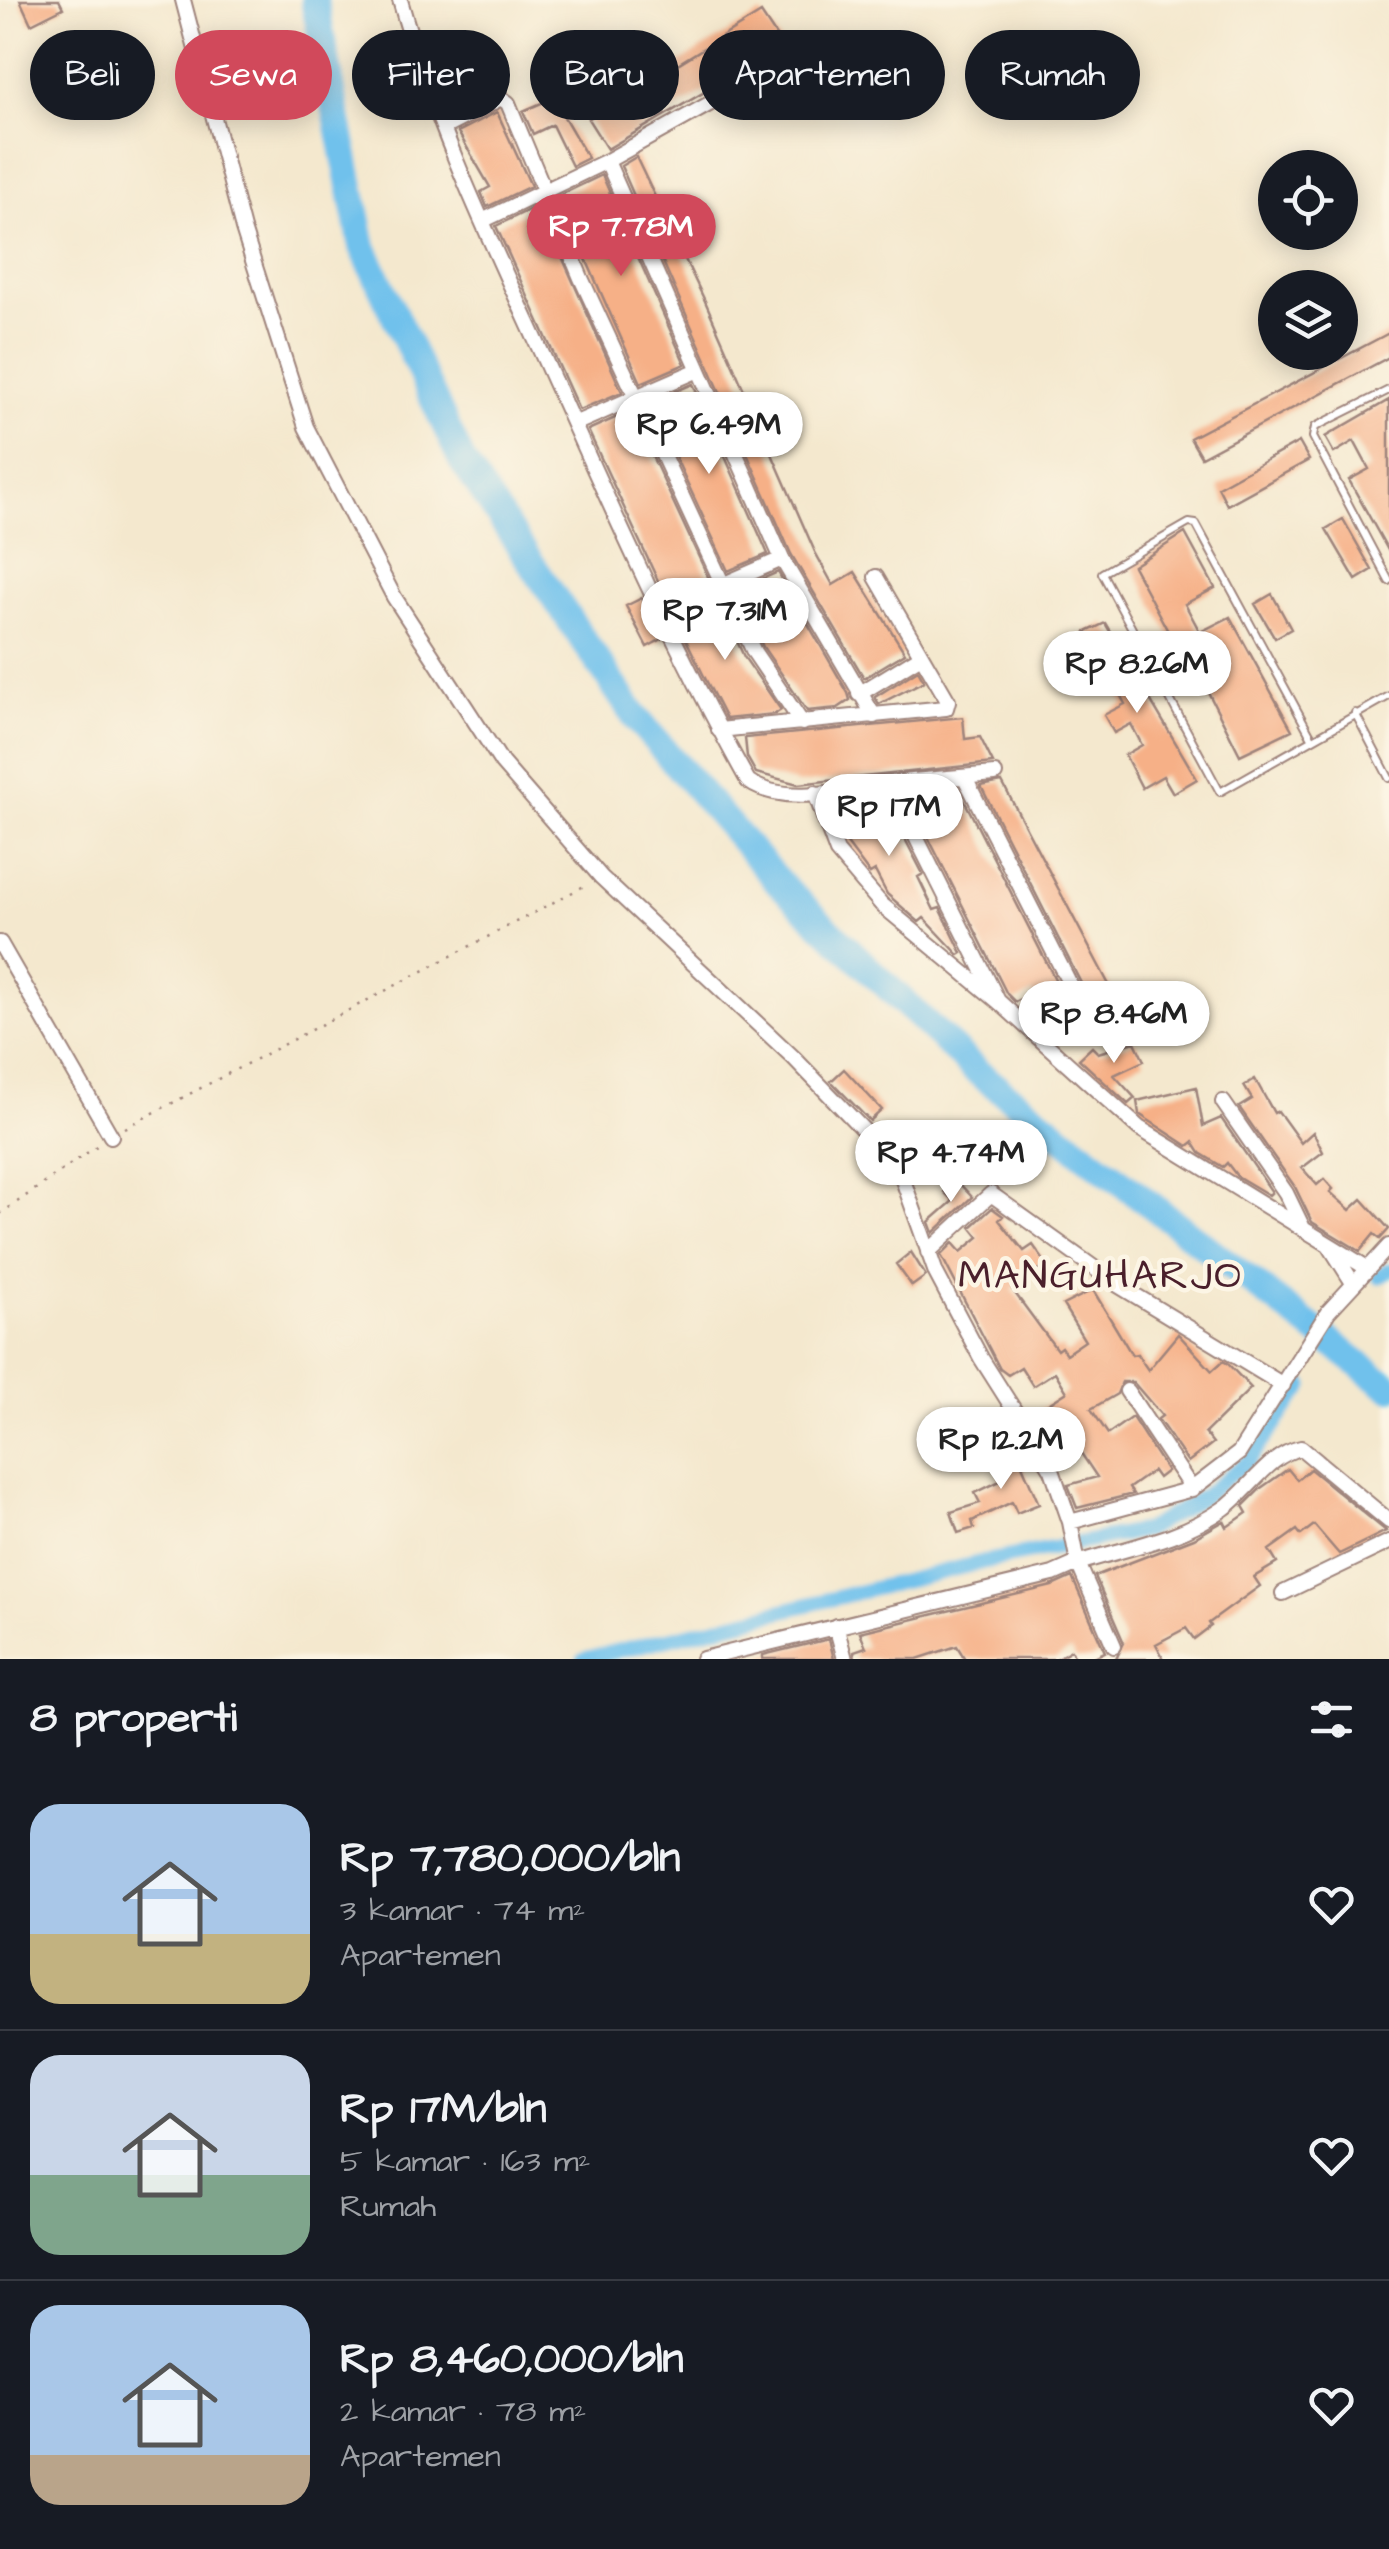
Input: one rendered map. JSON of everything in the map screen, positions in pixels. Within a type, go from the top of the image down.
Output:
[{"type":"street","points":[[183,0],[243,229],[306,428],[394,597],[502,763],[601,877],[835,1098],[903,1180],[928,1252],[981,1358],[1052,1470],[1072,1526],[1077,1558],[1114,1646]]},
{"type":"street","points":[[400,0],[408,30]]},
{"type":"street","points":[[482,221],[607,161],[699,109]]},
{"type":"street","points":[[510,110],[722,585],[754,652],[802,723]]},
{"type":"street","points":[[442,120],[482,221],[574,424],[719,730],[754,786],[815,793],[996,774]]},
{"type":"street","points":[[445,127],[458,120]]},
{"type":"street","points":[[607,161],[782,559],[874,716]]},
{"type":"street","points":[[574,424],[696,370]]},
{"type":"street","points":[[662,611],[782,559]]},
{"type":"street","points":[[719,730],[946,708],[948,701],[876,577]]},
{"type":"street","points":[[859,694],[921,656]]},
{"type":"street","points":[[965,778],[1078,1000],[1076,1013],[1052,1028],[1032,1032]]},
{"type":"street","points":[[889,783],[998,1000]]},
{"type":"street","points":[[815,793],[837,852],[882,905],[998,1000],[1139,1128],[1367,1268]]},
{"type":"street","points":[[0,943],[111,1136]]},
{"type":"street","points":[[1223,1102],[1286,1193],[1302,1226]]},
{"type":"street","points":[[928,1252],[992,1194],[1118,1285],[1282,1385]]},
{"type":"street","points":[[1326,1240],[1353,1283]]},
{"type":"street","points":[[1072,1526],[1192,1490],[1239,1453],[1328,1312],[1389,1246]]},
{"type":"street","points":[[1127,1392],[1192,1490]]},
{"type":"street","points":[[703,1659],[1053,1574],[1077,1558],[1186,1530],[1223,1509],[1280,1456],[1301,1448],[1389,1521]]},
{"type":"street","points":[[1283,1593],[1389,1542]]},
{"type":"street","points":[[836,1626],[845,1659]]},
{"type":"lane","points":[[1389,390],[1315,427],[1314,437],[1389,580]]},
{"type":"lane","points":[[1311,736],[1196,524],[1189,523],[1102,573],[1216,790],[1225,792],[1311,736],[1389,696]]},
{"type":"lane","points":[[1355,713],[1389,778]]},
{"type":"path","points":[[0,1214],[111,1136],[601,877]]},
{"type":"building","points":[[20,0],[59,0],[63,8],[31,24]]},
{"type":"building","points":[[761,13],[772,30],[733,30]]},
{"type":"building","points":[[699,51],[699,95],[679,107],[679,63]]},
{"type":"building","points":[[530,108],[530,120],[566,120],[588,158],[572,166],[552,125],[533,134],[523,111]]},
{"type":"building","points":[[481,120],[501,120],[531,186],[487,207],[481,192],[490,187],[458,132]]},
{"type":"building","points":[[589,120],[657,120],[607,149]]},
{"type":"building","points":[[636,157],[705,301],[815,552],[833,585],[855,572],[905,653],[864,678],[791,554],[621,166]]},
{"type":"building","points":[[602,175],[685,364],[641,383],[558,196]]},
{"type":"building","points":[[539,205],[622,392],[579,410],[496,226]]},
{"type":"building","points":[[1389,333],[1389,357],[1201,457],[1190,438],[1319,370],[1358,370],[1358,349]]},
{"type":"building","points":[[693,384],[768,554],[728,571],[650,402]]},
{"type":"building","points":[[1389,400],[1389,552],[1349,480],[1369,469],[1354,441],[1334,453],[1325,437]]},
{"type":"building","points":[[631,411],[709,579],[666,598],[588,430]]},
{"type":"building","points":[[1299,442],[1309,460],[1227,505],[1218,487]]},
{"type":"building","points":[[1343,519],[1372,570],[1356,580],[1326,529]]},
{"type":"building","points":[[1185,533],[1215,588],[1185,604],[1200,632],[1230,617],[1292,730],[1240,755],[1205,686],[1199,689],[1133,566]]},
{"type":"building","points":[[778,572],[848,693],[850,700],[838,708],[807,711],[763,647],[737,590]]},
{"type":"building","points":[[1272,594],[1291,629],[1275,638],[1255,604]]},
{"type":"building","points":[[642,598],[662,639],[647,647],[626,606]]},
{"type":"building","points":[[718,598],[744,657],[781,710],[775,714],[726,719],[675,617]]},
{"type":"building","points":[[1105,623],[1197,779],[1173,793],[1163,776],[1142,788],[1125,755],[1142,745],[1131,724],[1114,733],[1104,715],[1125,704],[1112,680],[1092,692],[1080,669],[1100,658],[1086,632]]},
{"type":"building","points":[[918,670],[924,681],[879,704],[875,697]]},
{"type":"building","points":[[963,717],[965,739],[980,737],[993,763],[798,784],[756,773],[747,757],[745,738]]},
{"type":"building","points":[[1002,782],[1117,1000],[1092,1013],[1087,995],[981,786]]},
{"type":"building","points":[[958,788],[1062,993],[1039,1005],[1033,993],[1015,1002],[1007,994],[906,793]]},
{"type":"building","points":[[877,796],[884,808],[888,806],[923,874],[918,877],[934,910],[940,908],[962,953],[959,955],[924,918],[919,922],[887,894],[875,871],[870,874],[843,838],[831,806]]},
{"type":"building","points":[[1135,1042],[1144,1061],[1114,1075],[1135,1098],[1128,1104],[1079,1059],[1092,1047],[1098,1053]]},
{"type":"building","points":[[844,1069],[882,1110],[870,1121],[831,1081]]},
{"type":"building","points":[[1255,1079],[1274,1113],[1278,1111],[1301,1143],[1313,1132],[1323,1152],[1302,1168],[1317,1185],[1324,1179],[1333,1189],[1330,1192],[1350,1210],[1362,1199],[1389,1229],[1380,1239],[1374,1234],[1360,1251],[1312,1222],[1295,1187],[1239,1107],[1252,1099],[1244,1086]]},
{"type":"building","points":[[1196,1087],[1203,1126],[1221,1118],[1272,1192],[1269,1195],[1237,1176],[1227,1163],[1223,1167],[1200,1153],[1193,1142],[1188,1146],[1139,1114],[1137,1101]]},
{"type":"building","points":[[956,1180],[972,1197],[933,1233],[929,1222],[953,1201],[944,1192]]},
{"type":"building","points":[[992,1208],[1003,1216],[999,1220],[1024,1251],[1033,1245],[1047,1265],[1012,1289],[1057,1350],[1061,1347],[1066,1354],[1085,1341],[1063,1305],[1093,1290],[1132,1355],[1137,1354],[1148,1370],[1178,1334],[1212,1371],[1223,1361],[1251,1388],[1205,1433],[1213,1443],[1188,1462],[1158,1419],[1162,1416],[1133,1382],[1122,1382],[1117,1394],[1091,1409],[1108,1434],[1132,1417],[1167,1471],[1158,1478],[1153,1471],[1129,1488],[1133,1494],[1077,1508],[1068,1485],[1097,1477],[1063,1426],[1047,1436],[1033,1414],[1067,1392],[1055,1372],[1033,1386],[1021,1367],[1008,1375],[1000,1369],[941,1255],[953,1243],[961,1252],[979,1237],[971,1227]]},
{"type":"building","points":[[911,1252],[926,1276],[912,1286],[896,1264]]},
{"type":"building","points":[[1026,1449],[1032,1462],[1022,1465],[1039,1504],[1017,1513],[1012,1502],[972,1521],[974,1528],[958,1533],[951,1512],[980,1503],[975,1493],[1002,1480],[995,1459]]},
{"type":"building","points":[[1288,1469],[1297,1480],[1310,1469],[1386,1531],[1339,1554],[1314,1525],[1301,1535],[1297,1530],[1269,1550],[1277,1563],[1254,1577],[1260,1586],[1209,1623],[1211,1626],[1194,1639],[1186,1628],[1156,1644],[1164,1659],[1116,1659],[1124,1643],[1095,1576],[1194,1538],[1224,1521],[1227,1527],[1247,1513],[1243,1506],[1261,1488]]},
{"type":"building","points":[[1072,1577],[1105,1652],[1090,1659],[1076,1659],[1071,1650],[1056,1659],[965,1659],[957,1646],[917,1659],[855,1659],[854,1651],[866,1647],[860,1632],[1052,1586]]},
{"type":"building","points":[[829,1639],[834,1659],[763,1659],[763,1655]]},
{"type":"waterway","points":[[314,0],[363,247],[462,461],[636,718],[780,884],[976,1071],[1389,1387]]},
{"type":"waterway","points":[[1379,1277],[1389,1270]]},
{"type":"waterway","points":[[584,1659],[983,1562],[1146,1530],[1204,1496],[1248,1461],[1303,1386]]},
{"type":"district","name":"MANGUHARJO","points":[[1101,1276]]}]
